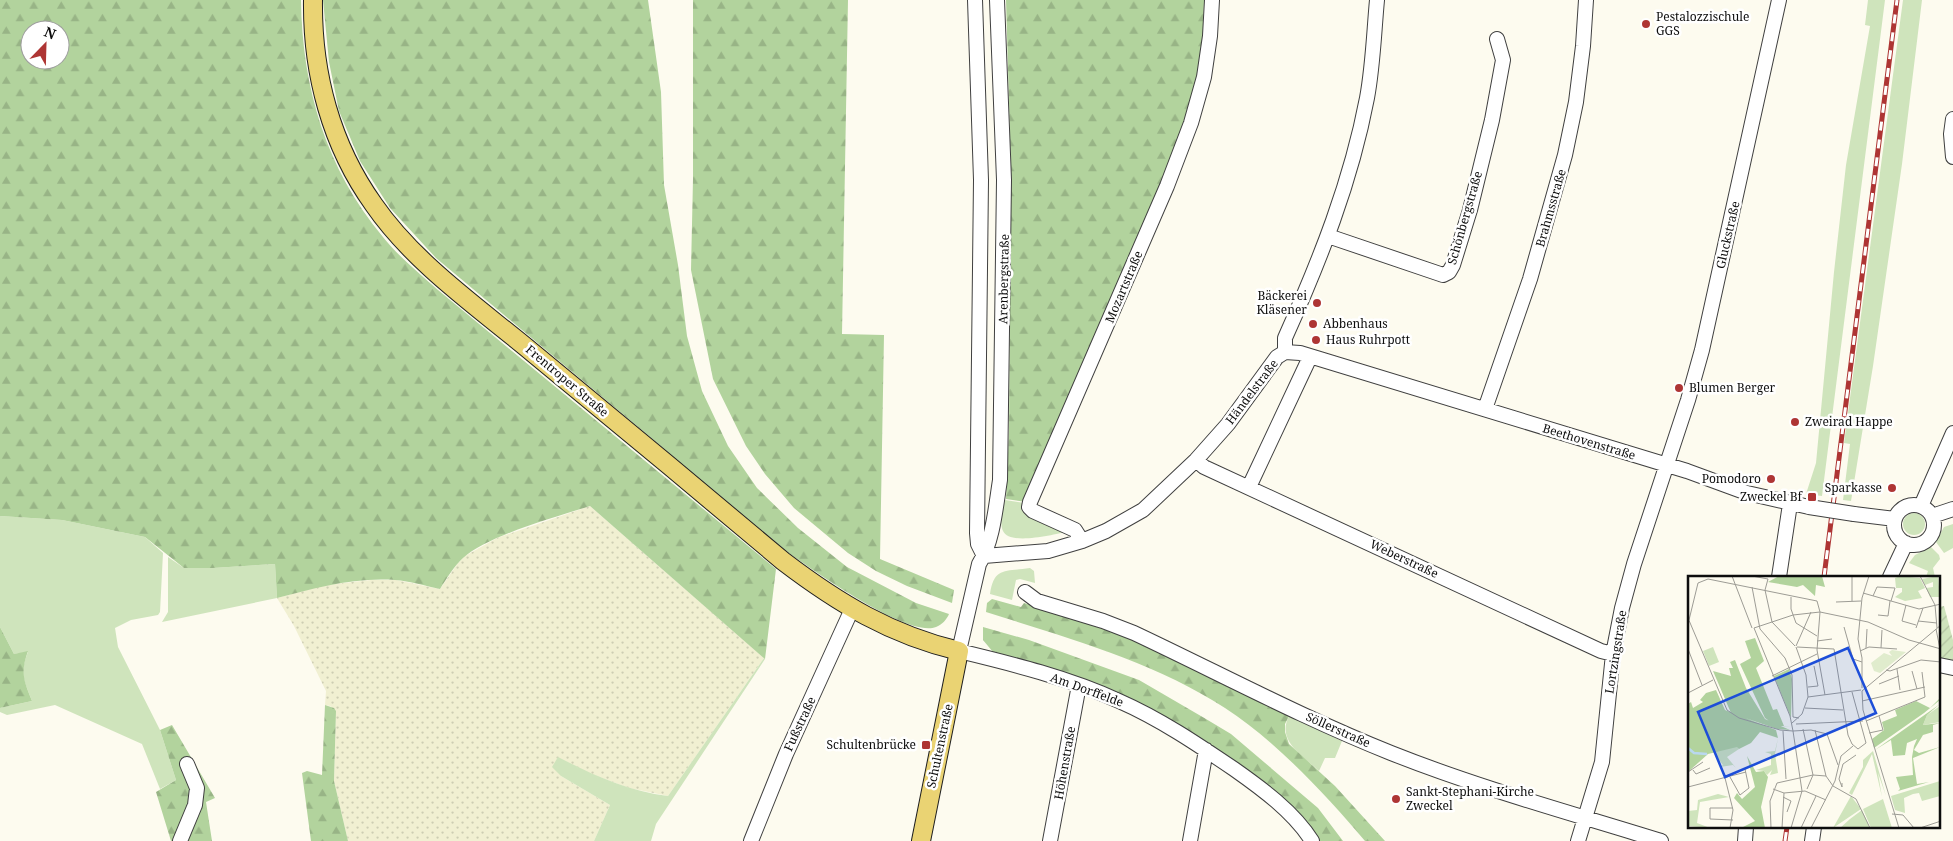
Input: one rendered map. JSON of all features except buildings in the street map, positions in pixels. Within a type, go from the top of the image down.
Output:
[{"type":"main road","name":"Frentroper Straße","points":[[313,0],[313,25],[318,74],[328,113],[342,150],[359,183],[378,211],[400,238],[424,262],[783,561],[815,585],[849,616],[914,638],[961,642]]},
{"type":"main road","name":"Schultenstraße","points":[[921,841],[961,642]]},
{"type":"street","name":"Arenbergstraße","points":[[975,0],[981,180],[977,533],[978,544],[984,556]]},
{"type":"street","name":"Arenbergstraße","points":[[961,642],[979,564],[984,556],[993,523],[1000,480],[1004,180],[997,0]]},
{"type":"street","name":"Mozartstraße","points":[[1082,541],[1075,530],[1033,511],[1029,507],[1030,502],[1156,212],[1192,122],[1204,77],[1210,36],[1212,0]]},
{"type":"street","name":"Händelstraße","points":[[984,556],[1048,551],[1082,541],[1118,525],[1143,510],[1196,460],[1234,417],[1277,357],[1285,352],[1285,338],[1328,236],[1358,141],[1367,96],[1377,0]]},
{"type":"street","name":"Brahmsstraße","points":[[1485,409],[1530,279],[1565,155],[1576,102],[1583,46],[1586,0]]},
{"type":"street","name":"Gluckstraße","points":[[1666,466],[1702,350],[1779,0]]},
{"type":"street","name":"Schönbergstraße","points":[[1328,236],[1443,275],[1449,272],[1453,265],[1470,210],[1492,120],[1503,60],[1497,39]]},
{"type":"street","points":[[1953,119],[1951,134],[1953,157]]},
{"type":"street","name":"Beethovenstraße","points":[[1285,352],[1300,354],[1485,409],[1747,493],[1790,504],[1895,520]]},
{"type":"street","points":[[1249,487],[1310,357]]},
{"type":"street","points":[[1921,506],[1953,433]]},
{"type":"street","name":"Weberstraße","points":[[1196,460],[1204,467],[1601,651],[1614,654]]},
{"type":"street","name":"Lortzingstraße","points":[[1578,841],[1602,762],[1614,654],[1622,608],[1634,564],[1666,466]]},
{"type":"street","points":[[1780,576],[1790,504]]},
{"type":"street","points":[[1906,506],[1921,506],[1932,516],[1933,529],[1929,538],[1918,544],[1906,543],[1896,532],[1895,520],[1906,506]]},
{"type":"street","points":[[1932,516],[1953,508]]},
{"type":"street","points":[[1890,576],[1906,543]]},
{"type":"street","name":"Söllerstraße","points":[[1025,592],[1037,601],[1103,621],[1134,633],[1354,738],[1394,754],[1506,793],[1661,841]]},
{"type":"street","name":"Fußstraße","points":[[751,841],[786,754],[849,616]]},
{"type":"street","name":"Am Dorffelde","points":[[961,642],[1120,701],[1155,718],[1248,779],[1278,804],[1307,833],[1312,841]]},
{"type":"street","points":[[1940,665],[1953,668]]},
{"type":"street","name":"Höhenstraße","points":[[1050,841],[1079,685]]},
{"type":"street","points":[[1190,841],[1206,750]]},
{"type":"street","points":[[180,841],[196,805],[196,788],[187,764]]},
{"type":"street","points":[[1744,841],[1746,828]]},
{"type":"street","points":[[1812,841],[1814,828]]},
{"type":"green space","points":[[0,0],[301,0],[306,64],[321,126],[346,184],[363,211],[383,237],[409,265],[776,569],[765,659],[590,506],[506,534],[489,542],[463,558],[440,589],[412,582],[365,580],[335,584],[277,598],[275,564],[184,568],[145,537],[62,520],[0,516]]},
{"type":"green space","points":[[323,0],[648,0],[661,92],[664,185],[678,265],[687,336],[702,391],[728,446],[757,488],[798,528],[847,567],[916,603],[949,614],[944,622],[936,627],[922,628],[904,623],[862,601],[790,554],[436,258],[390,208],[360,161],[339,111],[329,62]]},
{"type":"green space","points":[[693,0],[848,0],[842,334],[884,335],[880,559],[954,590],[952,603],[907,586],[876,571],[848,553],[794,508],[765,474],[746,446],[713,379],[691,270]]},
{"type":"green space","points":[[1006,0],[1204,0],[1203,36],[1198,75],[1184,123],[1162,183],[1026,502],[1006,499],[1009,430],[1011,172]]},
{"type":"green space","points":[[1868,0],[1885,0],[1822,496],[1806,494],[1816,463],[1846,165],[1870,26],[1865,25]]},
{"type":"green space","points":[[1903,0],[1922,0],[1902,164],[1873,366],[1851,501],[1843,500],[1850,444],[1844,443]]},
{"type":"green space","points":[[1005,500],[1025,503],[1067,532],[1033,538],[1014,538],[1007,535],[1003,531],[1001,524]]},
{"type":"green space","points":[[590,506],[764,658],[668,796],[629,788],[591,774],[558,758],[561,776],[610,805],[594,841],[348,841],[334,781],[336,711],[330,706],[325,705],[326,691],[294,626],[277,598],[325,585],[371,580],[396,580],[440,589],[465,556],[497,538]]},
{"type":"green space","points":[[1914,513],[1922,516],[1925,524],[1922,532],[1914,535],[1906,532],[1903,524],[1906,516]]},
{"type":"green space","points":[[0,516],[62,520],[145,537],[163,553],[160,612],[158,615],[131,620],[115,628],[118,647],[160,730],[176,780],[160,789],[142,744],[55,705],[7,715],[0,712],[0,708],[32,701],[23,672],[28,652],[14,654],[0,627]]},
{"type":"green space","points":[[1953,524],[1953,548],[1944,553],[1936,542],[1944,527]]},
{"type":"green space","points":[[1931,547],[1939,555],[1940,559],[1933,568],[1935,576],[1926,576],[1928,571],[1909,563],[1915,555]]},
{"type":"green space","points":[[168,557],[184,568],[275,564],[277,598],[162,622],[168,612]]},
{"type":"green space","points":[[1030,568],[1034,571],[1035,583],[1020,579],[1016,580],[1012,600],[990,594],[995,579],[1002,572]]},
{"type":"green space","points":[[992,599],[1021,607],[1024,603],[1107,628],[1211,675],[1289,716],[1285,724],[1285,732],[1289,744],[1335,786],[1385,841],[1365,841],[1300,770],[1263,736],[1225,708],[1197,691],[1139,664],[1078,641],[986,612],[987,603]]},
{"type":"green space","points":[[1944,606],[1953,640],[1953,661],[1940,658],[1940,607]]},
{"type":"green space","points":[[0,627],[14,654],[28,651],[24,665],[24,677],[32,701],[0,708]]},
{"type":"green space","points":[[983,627],[1029,640],[1139,680],[1206,719],[1231,734],[1318,808],[1343,841],[1319,841],[1292,811],[1080,679],[993,652],[983,640]]},
{"type":"green space","points":[[764,658],[656,824],[651,841],[594,841],[610,805],[561,776],[552,767],[558,757],[584,770],[625,786],[668,796]]},
{"type":"green space","points":[[325,705],[334,708],[336,711],[334,781],[348,841],[311,841],[302,773],[307,771],[322,775]]},
{"type":"green space","points":[[1289,716],[1342,741],[1335,758],[1325,758],[1319,771],[1299,754],[1289,740],[1286,733],[1286,725]]},
{"type":"green space","points":[[172,725],[215,798],[206,802],[212,841],[171,841],[156,792],[176,780],[160,730]]},
{"type":"railway","points":[[1824,576],[1897,0]]},
{"type":"railway","points":[[1785,841],[1787,828]]},
{"type":"place","name":"Pestalozzischule GGS","points":[[1646,24]]},
{"type":"place","name":"Bäckerei Kläsener","points":[[1317,303]]},
{"type":"place","name":"Abbenhaus","points":[[1313,324]]},
{"type":"place","name":"Haus Ruhrpott","points":[[1316,340]]},
{"type":"place","name":"Blumen Berger","points":[[1679,388]]},
{"type":"place","name":"Zweirad Happe","points":[[1795,422]]},
{"type":"place","name":"Pomodoro","points":[[1771,479]]},
{"type":"place","name":"Sparkasse","points":[[1892,488]]},
{"type":"place","name":"Zweckel Bf","points":[[1812,497]]},
{"type":"place","name":"Schultenbrücke","points":[[926,745]]},
{"type":"place","name":"Sankt-Stephani-Kirche Zweckel","points":[[1396,799]]}]
